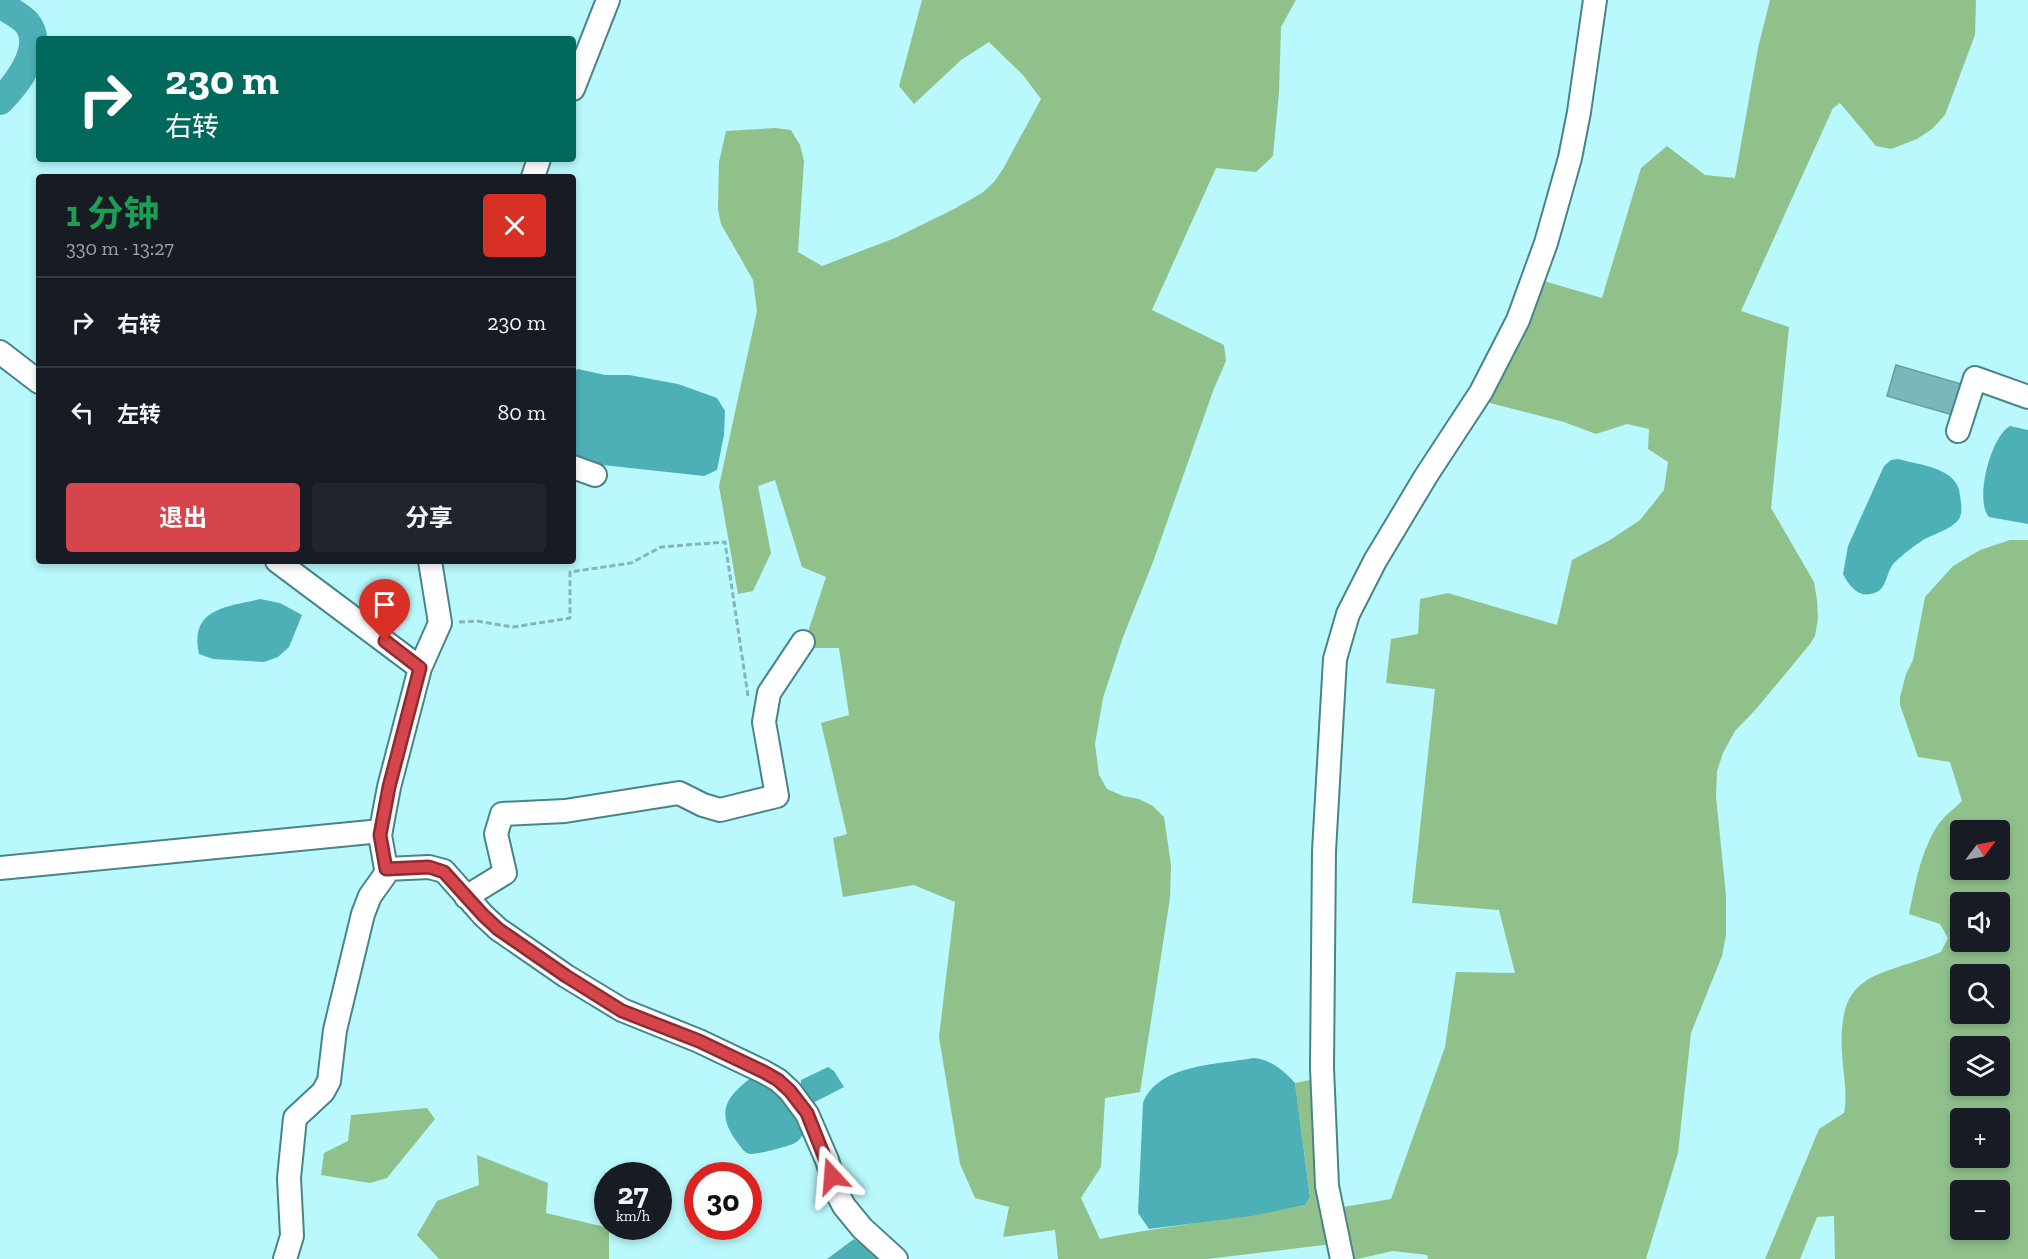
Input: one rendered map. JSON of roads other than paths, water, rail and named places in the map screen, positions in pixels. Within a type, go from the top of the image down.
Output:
[{"type":"street","points":[[576,81],[608,0]]},
{"type":"street","points":[[1342,1259],[1327,1186],[1322,1057],[1324,851],[1335,659],[1348,614],[1375,561],[1426,476],[1481,392],[1518,320],[1546,243],[1570,158],[1595,0]]},
{"type":"street","points":[[0,352],[36,380]]},
{"type":"street","points":[[1958,431],[1975,378],[2028,397]]},
{"type":"street","points":[[576,468],[595,475]]},
{"type":"street","points":[[281,564],[420,668]]},
{"type":"street","points":[[285,1259],[292,1236],[289,1178],[295,1118],[323,1092],[329,1081],[335,1030],[363,914],[370,896],[385,875],[380,835],[389,787],[420,668],[441,623],[431,564]]},
{"type":"street","points":[[466,897],[505,873],[496,834],[502,814],[565,811],[680,793],[703,805],[720,810],[777,796],[764,722],[770,693],[803,642]]},
{"type":"street","points":[[0,868],[381,831]]},
{"type":"street","points":[[386,869],[437,868],[451,878],[483,915],[513,941],[622,1011],[699,1041],[764,1072],[784,1086],[807,1113],[844,1206],[862,1228],[896,1259]]},
{"type":"water","points":[[576,370],[605,375],[629,375],[678,384],[717,398],[725,411],[724,435],[717,470],[704,476],[584,463],[576,457]]},
{"type":"water","points":[[2010,426],[2028,430],[2028,524],[1989,517],[1985,509],[1984,483],[1991,455],[2003,432]]},
{"type":"water","points":[[1898,459],[1937,469],[1953,479],[1960,496],[1960,516],[1952,526],[1923,540],[1897,560],[1880,590],[1876,593],[1861,594],[1850,586],[1843,574],[1848,546],[1884,466],[1891,460]]},
{"type":"water","points":[[260,599],[280,603],[302,615],[289,647],[278,657],[264,662],[213,659],[199,654],[197,639],[205,618],[213,612],[235,604]]},
{"type":"water","points":[[1253,1058],[1265,1060],[1276,1066],[1295,1083],[1310,1197],[1305,1205],[1251,1216],[1149,1229],[1138,1213],[1143,1103],[1161,1080],[1175,1073],[1190,1068]]},
{"type":"water","points":[[828,1067],[834,1071],[844,1087],[811,1104],[801,1087],[801,1080]]},
{"type":"water","points":[[753,1076],[786,1097],[804,1132],[796,1142],[773,1150],[750,1154],[744,1151],[737,1142],[726,1121],[725,1112],[731,1097]]},
{"type":"water","points":[[854,1239],[884,1259],[827,1259]]},
{"type":"waterway","points":[[0,4],[27,23],[32,33],[33,43],[27,65],[0,101]]}]
